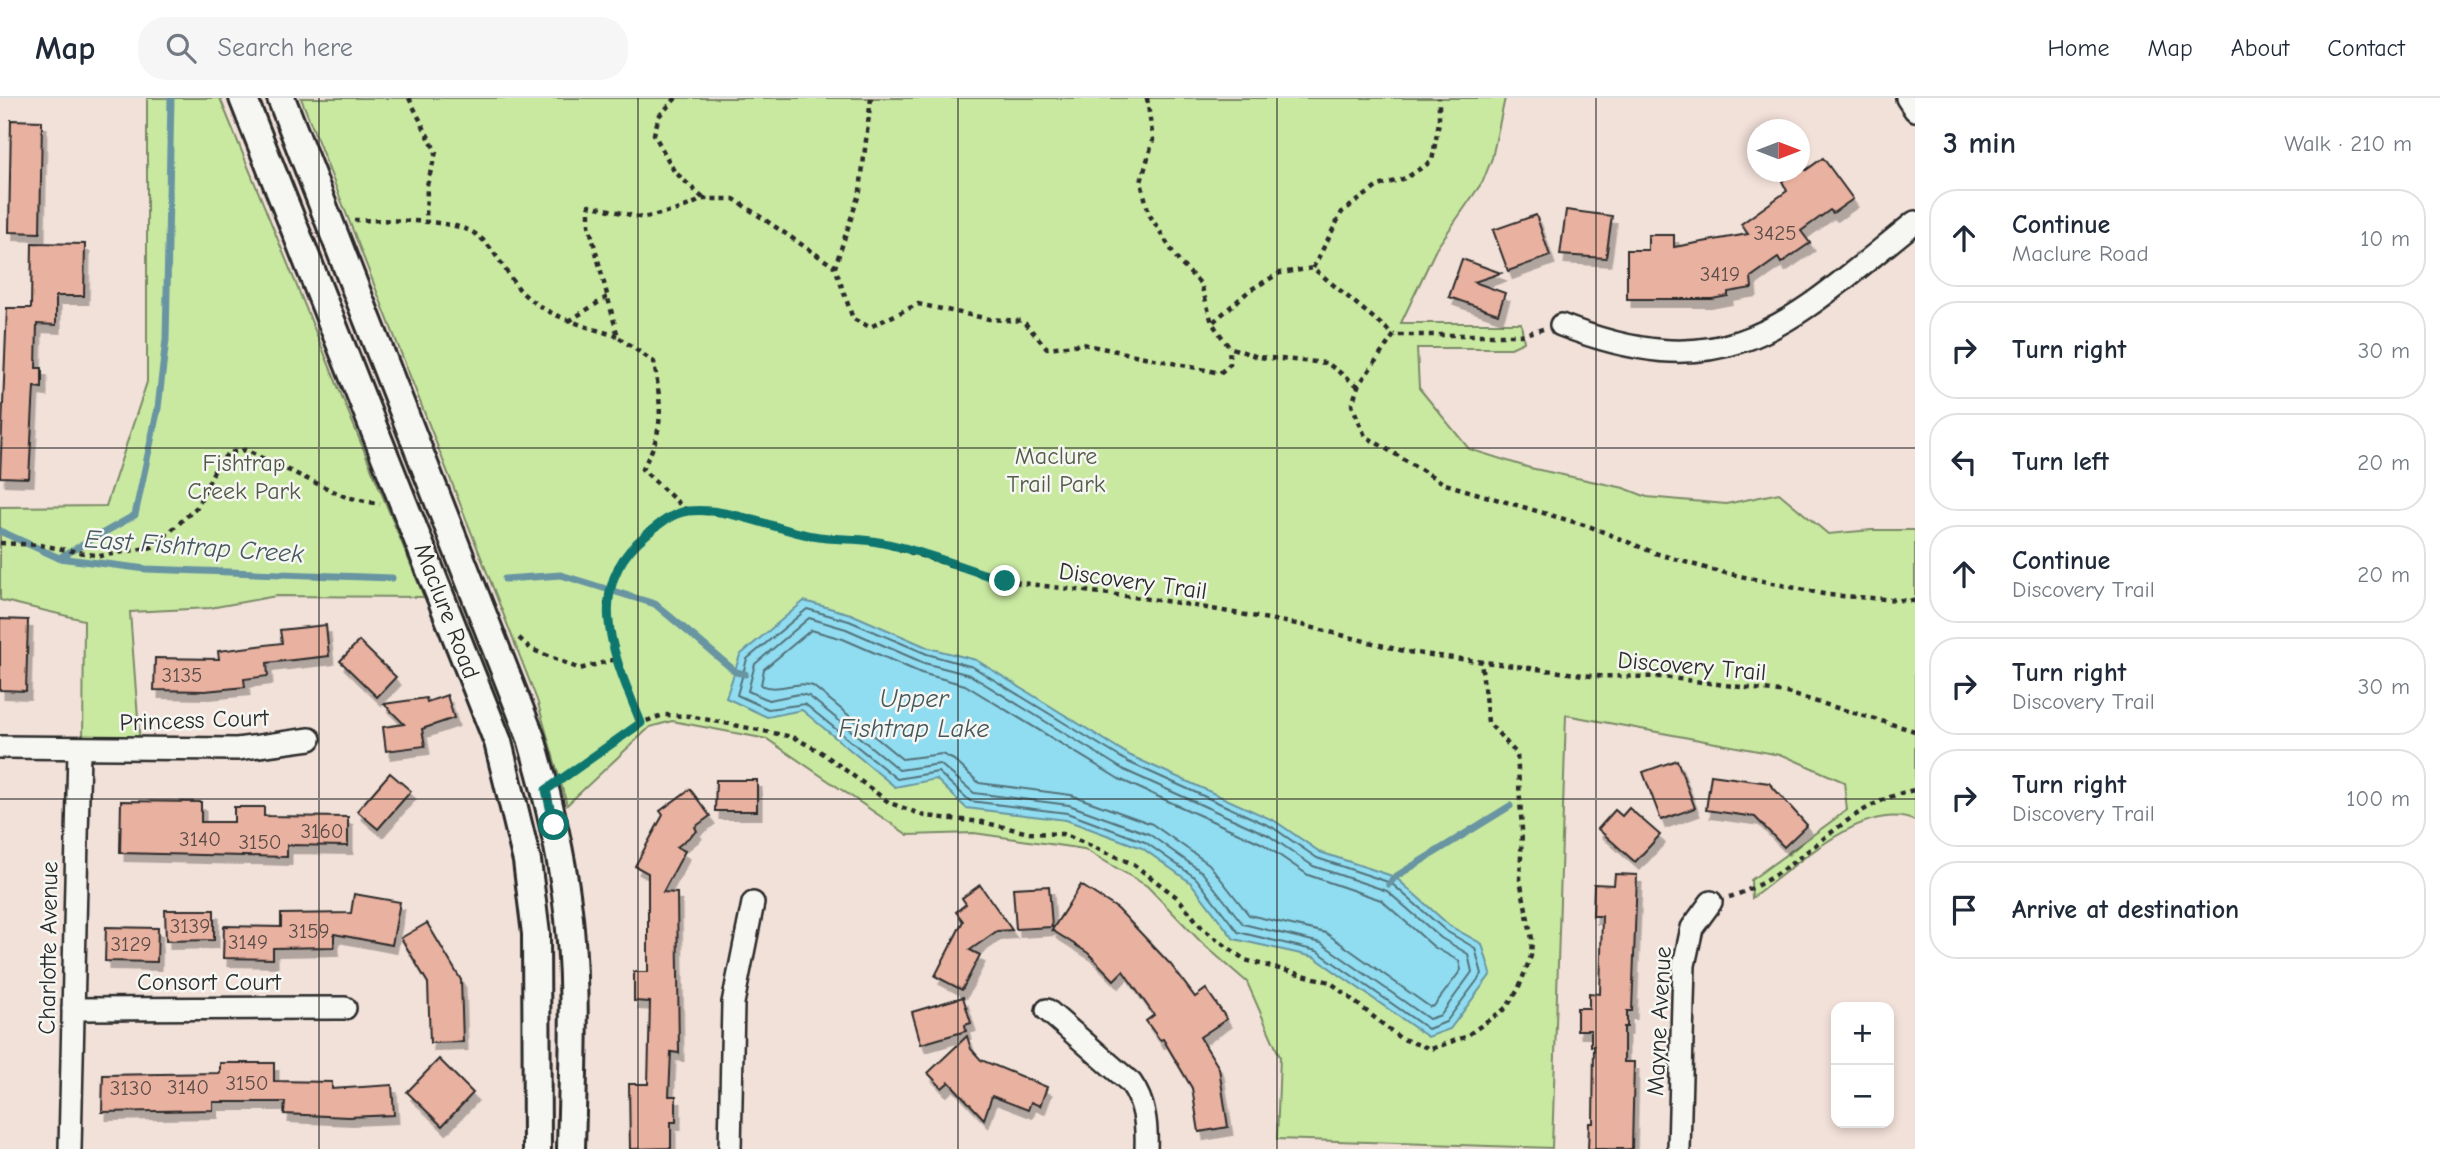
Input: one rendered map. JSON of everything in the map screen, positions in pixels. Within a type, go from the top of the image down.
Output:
[{"type":"main road","name":"Maclure Road","points":[[243,98],[498,741],[527,861],[536,934],[537,1149]]},
{"type":"main road","name":"Maclure Road","points":[[281,98],[531,738],[546,790],[567,895],[573,986],[571,1149]]},
{"type":"street","points":[[1907,98],[1915,110]]},
{"type":"street","points":[[1561,325],[1609,343],[1677,351],[1707,351],[1742,343],[1780,327],[1915,222]]},
{"type":"street","name":"Princess Court","points":[[0,747],[237,749],[310,738]]},
{"type":"street","name":"Charlotte Avenue","points":[[70,1149],[79,749]]},
{"type":"street","name":"Mayne Avenue","points":[[1679,1149],[1684,965],[1692,928],[1711,902]]},
{"type":"street","points":[[730,1149],[733,1003],[753,903]]},
{"type":"street","name":"Consort Court","points":[[73,1009],[345,1008]]},
{"type":"street","points":[[1047,1010],[1131,1083],[1146,1117],[1146,1149]]},
{"type":"path","points":[[409,98],[436,152],[427,185],[426,222]]},
{"type":"path","points":[[676,98],[659,116],[654,134],[674,170],[704,199]]},
{"type":"path","points":[[835,267],[860,191],[871,98]]},
{"type":"path","points":[[618,337],[589,225],[589,205],[642,218],[677,210],[704,199],[734,199],[835,267],[853,319],[870,327],[918,304],[989,319],[1023,321],[1047,348],[1083,344],[1220,373],[1230,364],[1229,347],[1212,323],[1201,284],[1179,262],[1149,215],[1141,182],[1153,140],[1147,98]]},
{"type":"path","points":[[1313,268],[1342,212],[1378,186],[1406,178],[1432,161],[1439,122],[1439,98]]},
{"type":"path","points":[[344,220],[426,222],[472,232],[499,260],[522,292],[568,321],[618,337],[654,362],[660,402],[657,444],[642,469],[687,511]]},
{"type":"path","points":[[1212,323],[1250,290],[1280,273],[1313,268],[1394,335],[1521,335],[1561,325]]},
{"type":"path","points":[[568,321],[607,298]]},
{"type":"path","points":[[1394,335],[1358,386],[1352,405],[1365,436],[1445,484],[1591,527],[1655,553],[1712,570],[1828,594],[1915,600]]},
{"type":"path","points":[[1229,347],[1258,357],[1327,363],[1358,386]]},
{"type":"path","points":[[0,543],[40,545],[100,556],[153,547],[197,507],[214,471],[228,453],[245,450],[346,497],[382,505],[388,503]]},
{"type":"path","name":"Discovery Trail","points":[[641,723],[616,660],[607,601],[617,567],[634,544],[665,519],[687,511],[732,514],[813,536],[873,541],[1005,581],[1173,602],[1302,625],[1409,652],[1591,676],[1663,677],[1787,693],[1915,731]]},
{"type":"path","points":[[516,629],[521,641],[531,649],[580,669],[616,660]]},
{"type":"path","points":[[546,790],[641,723],[663,715],[690,716],[793,737],[821,752],[890,803],[925,816],[982,822],[1029,833],[1063,834],[1133,864],[1178,898],[1203,929],[1245,960],[1330,982],[1400,1038],[1431,1049],[1465,1037],[1506,1008],[1518,990],[1531,956],[1532,939],[1520,880],[1522,830],[1517,754],[1488,722],[1481,662]]},
{"type":"path","points":[[1711,902],[1746,892],[1851,817],[1915,790]]},
{"type":"green space","name":"Fishtrap Creek Park","points":[[147,98],[220,98],[424,597],[276,596],[210,608],[130,612],[140,745],[83,746],[84,620],[0,600],[0,507],[106,506],[147,382]]},
{"type":"green space","name":"Maclure Trail Park","points":[[301,98],[1505,98],[1492,158],[1483,181],[1436,249],[1401,323],[1521,323],[1524,342],[1511,348],[1417,348],[1419,388],[1469,449],[1530,468],[1624,488],[1647,497],[1726,504],[1779,493],[1828,534],[1915,530],[1915,821],[1895,817],[1873,819],[1851,828],[1807,855],[1752,898],[1751,880],[1847,810],[1844,782],[1785,756],[1566,715],[1552,1148],[1277,1139],[1280,1057],[1247,982],[1202,943],[1147,886],[1084,849],[974,833],[908,835],[767,739],[672,721],[650,727],[567,805],[537,700]]},
{"type":"water","name":"Upper Fishtrap Lake","points":[[804,601],[851,614],[929,648],[976,660],[1131,756],[1275,821],[1320,852],[1395,877],[1450,926],[1482,944],[1491,974],[1450,1029],[1428,1037],[1314,957],[1234,939],[1191,883],[1142,848],[1066,820],[966,808],[936,779],[895,787],[802,710],[767,717],[726,698],[740,655]]},
{"type":"building","points":[[11,120],[42,121],[40,233],[9,232]]},
{"type":"building","points":[[1823,158],[1853,199],[1833,213],[1830,210],[1801,231],[1810,243],[1781,263],[1778,258],[1751,277],[1752,288],[1728,292],[1728,296],[1712,299],[1627,299],[1627,250],[1648,250],[1648,235],[1674,235],[1674,247],[1748,234],[1741,224],[1787,191],[1782,182],[1810,182],[1810,167]]},
{"type":"building","points":[[1566,210],[1612,216],[1606,258],[1560,255]]},
{"type":"building","points":[[1536,215],[1550,256],[1508,271],[1493,230]]},
{"type":"building","points":[[32,243],[85,244],[84,296],[56,296],[56,325],[37,324],[36,368],[42,368],[42,388],[34,387],[29,478],[0,477],[7,308],[31,308]]},
{"type":"building","points":[[1462,259],[1501,273],[1474,282],[1505,293],[1498,314],[1449,297]]},
{"type":"building","points":[[0,619],[28,620],[26,691],[0,690]]},
{"type":"building","points":[[326,625],[329,656],[267,663],[268,676],[244,679],[245,687],[205,691],[154,690],[155,658],[219,659],[218,651],[282,643],[280,630]]},
{"type":"building","points":[[359,641],[396,677],[377,697],[340,661]]},
{"type":"building","points":[[447,695],[454,718],[422,729],[425,746],[386,751],[383,727],[404,724],[384,704],[426,698],[427,702]]},
{"type":"building","points":[[1677,760],[1695,808],[1661,820],[1643,772]]},
{"type":"building","points":[[390,773],[411,791],[378,829],[357,811]]},
{"type":"building","points":[[1711,775],[1769,783],[1807,825],[1784,847],[1755,817],[1706,810]]},
{"type":"building","points":[[716,780],[757,780],[757,811],[715,811]]},
{"type":"building","points":[[690,789],[710,816],[695,827],[697,831],[677,847],[685,851],[663,892],[677,893],[679,1053],[671,1052],[669,1096],[676,1096],[676,1122],[671,1122],[671,1148],[630,1149],[629,1084],[648,1084],[650,1002],[634,1001],[634,972],[648,972],[648,873],[635,866],[663,815],[660,811]]},
{"type":"building","points":[[121,801],[201,802],[201,822],[234,822],[234,807],[264,807],[264,816],[348,817],[348,846],[287,845],[287,857],[120,853]]},
{"type":"building","points":[[1629,808],[1660,835],[1635,862],[1598,829],[1615,810],[1622,816]]},
{"type":"building","points":[[1615,874],[1637,875],[1632,1011],[1627,1011],[1627,1027],[1624,1027],[1624,1062],[1634,1062],[1632,1149],[1588,1149],[1589,1123],[1593,1123],[1594,1046],[1591,1046],[1591,1030],[1577,1030],[1577,1008],[1589,1008],[1589,993],[1600,994],[1602,916],[1593,916],[1594,884],[1614,885]]},
{"type":"building","points":[[980,885],[1012,930],[997,931],[970,950],[980,955],[962,990],[935,976],[963,921],[956,912],[966,904],[962,898]]},
{"type":"building","points":[[1081,885],[1118,909],[1171,965],[1195,997],[1206,989],[1227,1019],[1200,1037],[1219,1068],[1228,1127],[1199,1132],[1192,1088],[1163,1039],[1160,1040],[1146,1021],[1154,1015],[1123,971],[1114,980],[1088,953],[1052,930]]},
{"type":"building","points":[[1049,886],[1052,927],[1016,929],[1013,888]]},
{"type":"building","points":[[354,894],[400,902],[392,945],[334,934],[334,947],[273,948],[273,959],[223,958],[224,926],[281,927],[281,914],[351,913]]},
{"type":"building","points":[[165,910],[214,910],[214,940],[166,941]]},
{"type":"building","points":[[427,923],[461,980],[463,1042],[430,1043],[428,983],[401,938]]},
{"type":"building","points":[[106,927],[158,928],[157,962],[105,961]]},
{"type":"building","points":[[963,997],[971,1023],[965,1025],[966,1031],[921,1044],[912,1012]]},
{"type":"building","points":[[967,1036],[971,1049],[981,1060],[1047,1087],[1040,1106],[1031,1102],[1028,1110],[992,1096],[984,1119],[949,1082],[942,1088],[928,1073]]},
{"type":"building","points":[[439,1059],[473,1093],[442,1126],[407,1092]]},
{"type":"building","points":[[220,1063],[274,1063],[274,1081],[332,1082],[332,1089],[392,1085],[394,1115],[348,1117],[284,1114],[285,1102],[213,1102],[213,1110],[102,1112],[103,1075],[220,1073]]},
{"type":"waterway","points":[[59,558],[135,515],[158,408],[166,340],[171,98]]},
{"type":"waterway","name":"East Fishtrap Creek","points":[[0,531],[59,558],[146,569],[392,578]]},
{"type":"waterway","name":"East Fishtrap Creek","points":[[505,579],[561,575],[655,604],[736,672],[745,674]]},
{"type":"waterway","points":[[1389,884],[1395,877],[1510,806]]},
{"type":"route","points":[[554,825],[546,790],[641,723],[616,660],[607,601],[617,567],[634,544],[665,519],[687,511],[732,514],[813,536],[873,541],[1005,581]]}]
